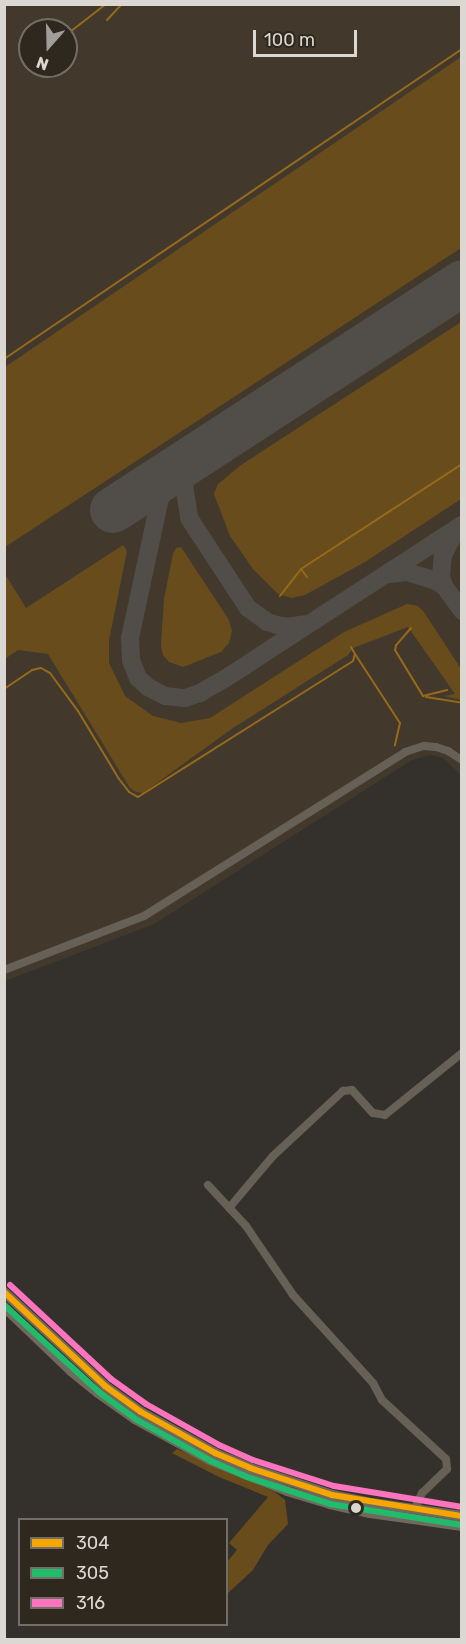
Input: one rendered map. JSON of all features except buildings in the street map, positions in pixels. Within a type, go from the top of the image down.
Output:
[{"type":"main road","points":[[4,1292],[105,1386],[141,1412],[215,1453],[250,1468],[332,1495],[462,1516]]},
{"type":"main road","points":[[4,1307],[71,1371],[98,1393],[135,1419],[210,1460],[257,1480],[330,1504],[370,1513],[462,1526]]},
{"type":"street","points":[[4,970],[144,916],[405,752],[424,746],[436,747],[462,760]]},
{"type":"street","points":[[229,1208],[273,1156],[343,1091],[352,1090],[373,1113],[385,1115],[462,1053]]},
{"type":"street","points":[[208,1185],[253,1235],[293,1295],[373,1383],[382,1400],[446,1459],[447,1469],[422,1493],[414,1510]]},
{"type":"shaded area","points":[[5,5],[461,5],[461,775],[443,758],[430,755],[412,760],[154,924],[5,981]]},
{"type":"shaded area","points":[[461,57],[461,248],[5,547],[5,367]]},
{"type":"shaded area","points":[[461,322],[461,499],[365,562],[305,595],[292,598],[278,594],[253,569],[230,536],[214,494],[218,484],[241,465]]},
{"type":"shaded area","points":[[123,545],[127,551],[109,640],[109,663],[125,696],[153,716],[181,723],[210,718],[344,632],[407,604],[418,606],[424,612],[461,669],[461,700],[444,696],[455,694],[408,627],[353,648],[348,655],[233,728],[143,793],[136,792],[130,788],[48,654],[18,650],[5,659],[5,574],[26,608]]},
{"type":"shaded area","points":[[181,547],[229,620],[232,631],[229,643],[221,652],[183,667],[169,662],[163,655],[161,646],[164,599],[173,554],[176,548]]},
{"type":"shaded area","points":[[177,1449],[275,1492],[285,1500],[288,1524],[268,1545],[253,1570],[228,1593],[228,1561],[237,1550],[229,1543],[268,1497],[219,1477],[172,1453]]},
{"type":"waterway","points":[[78,26],[106,4]]},
{"type":"waterway","points":[[107,20],[122,4]]},
{"type":"waterway","points":[[4,359],[462,49]]},
{"type":"waterway","points":[[280,596],[301,569],[462,464]]},
{"type":"waterway","points":[[301,569],[307,577]]},
{"type":"waterway","points":[[411,628],[396,645],[395,650],[423,696],[447,690]]},
{"type":"waterway","points":[[4,689],[32,670],[41,668],[50,673],[78,711],[119,779],[129,792],[138,797],[353,661],[355,654],[351,647]]},
{"type":"waterway","points":[[355,654],[400,723],[395,745]]},
{"type":"waterway","points":[[426,697],[462,703]]},
{"type":"taxiway","points":[[201,453],[175,476],[160,498],[130,638],[131,660],[138,678],[148,687],[165,696],[185,698],[200,693],[462,525]]},
{"type":"taxiway","points":[[192,464],[184,485],[189,518],[248,608],[267,622],[277,625],[287,627],[305,624]]},
{"type":"taxiway","points":[[444,586],[441,576],[443,555],[455,532]]},
{"type":"taxiway","points":[[389,574],[407,572],[434,580],[444,586],[462,611]]},
{"type":"runway","points":[[113,510],[462,283]]},
{"type":"transit line","name":"316","points":[[10,1285],[111,1379],[146,1404],[219,1445],[253,1460],[334,1486],[462,1507]]},
{"type":"transit line","name":"304","points":[[4,1292],[105,1386],[141,1412],[215,1453],[250,1468],[332,1495],[462,1516]]},
{"type":"transit line","name":"305","points":[[4,1305],[100,1393],[137,1420],[211,1461],[247,1477],[330,1504],[461,1525]]}]
